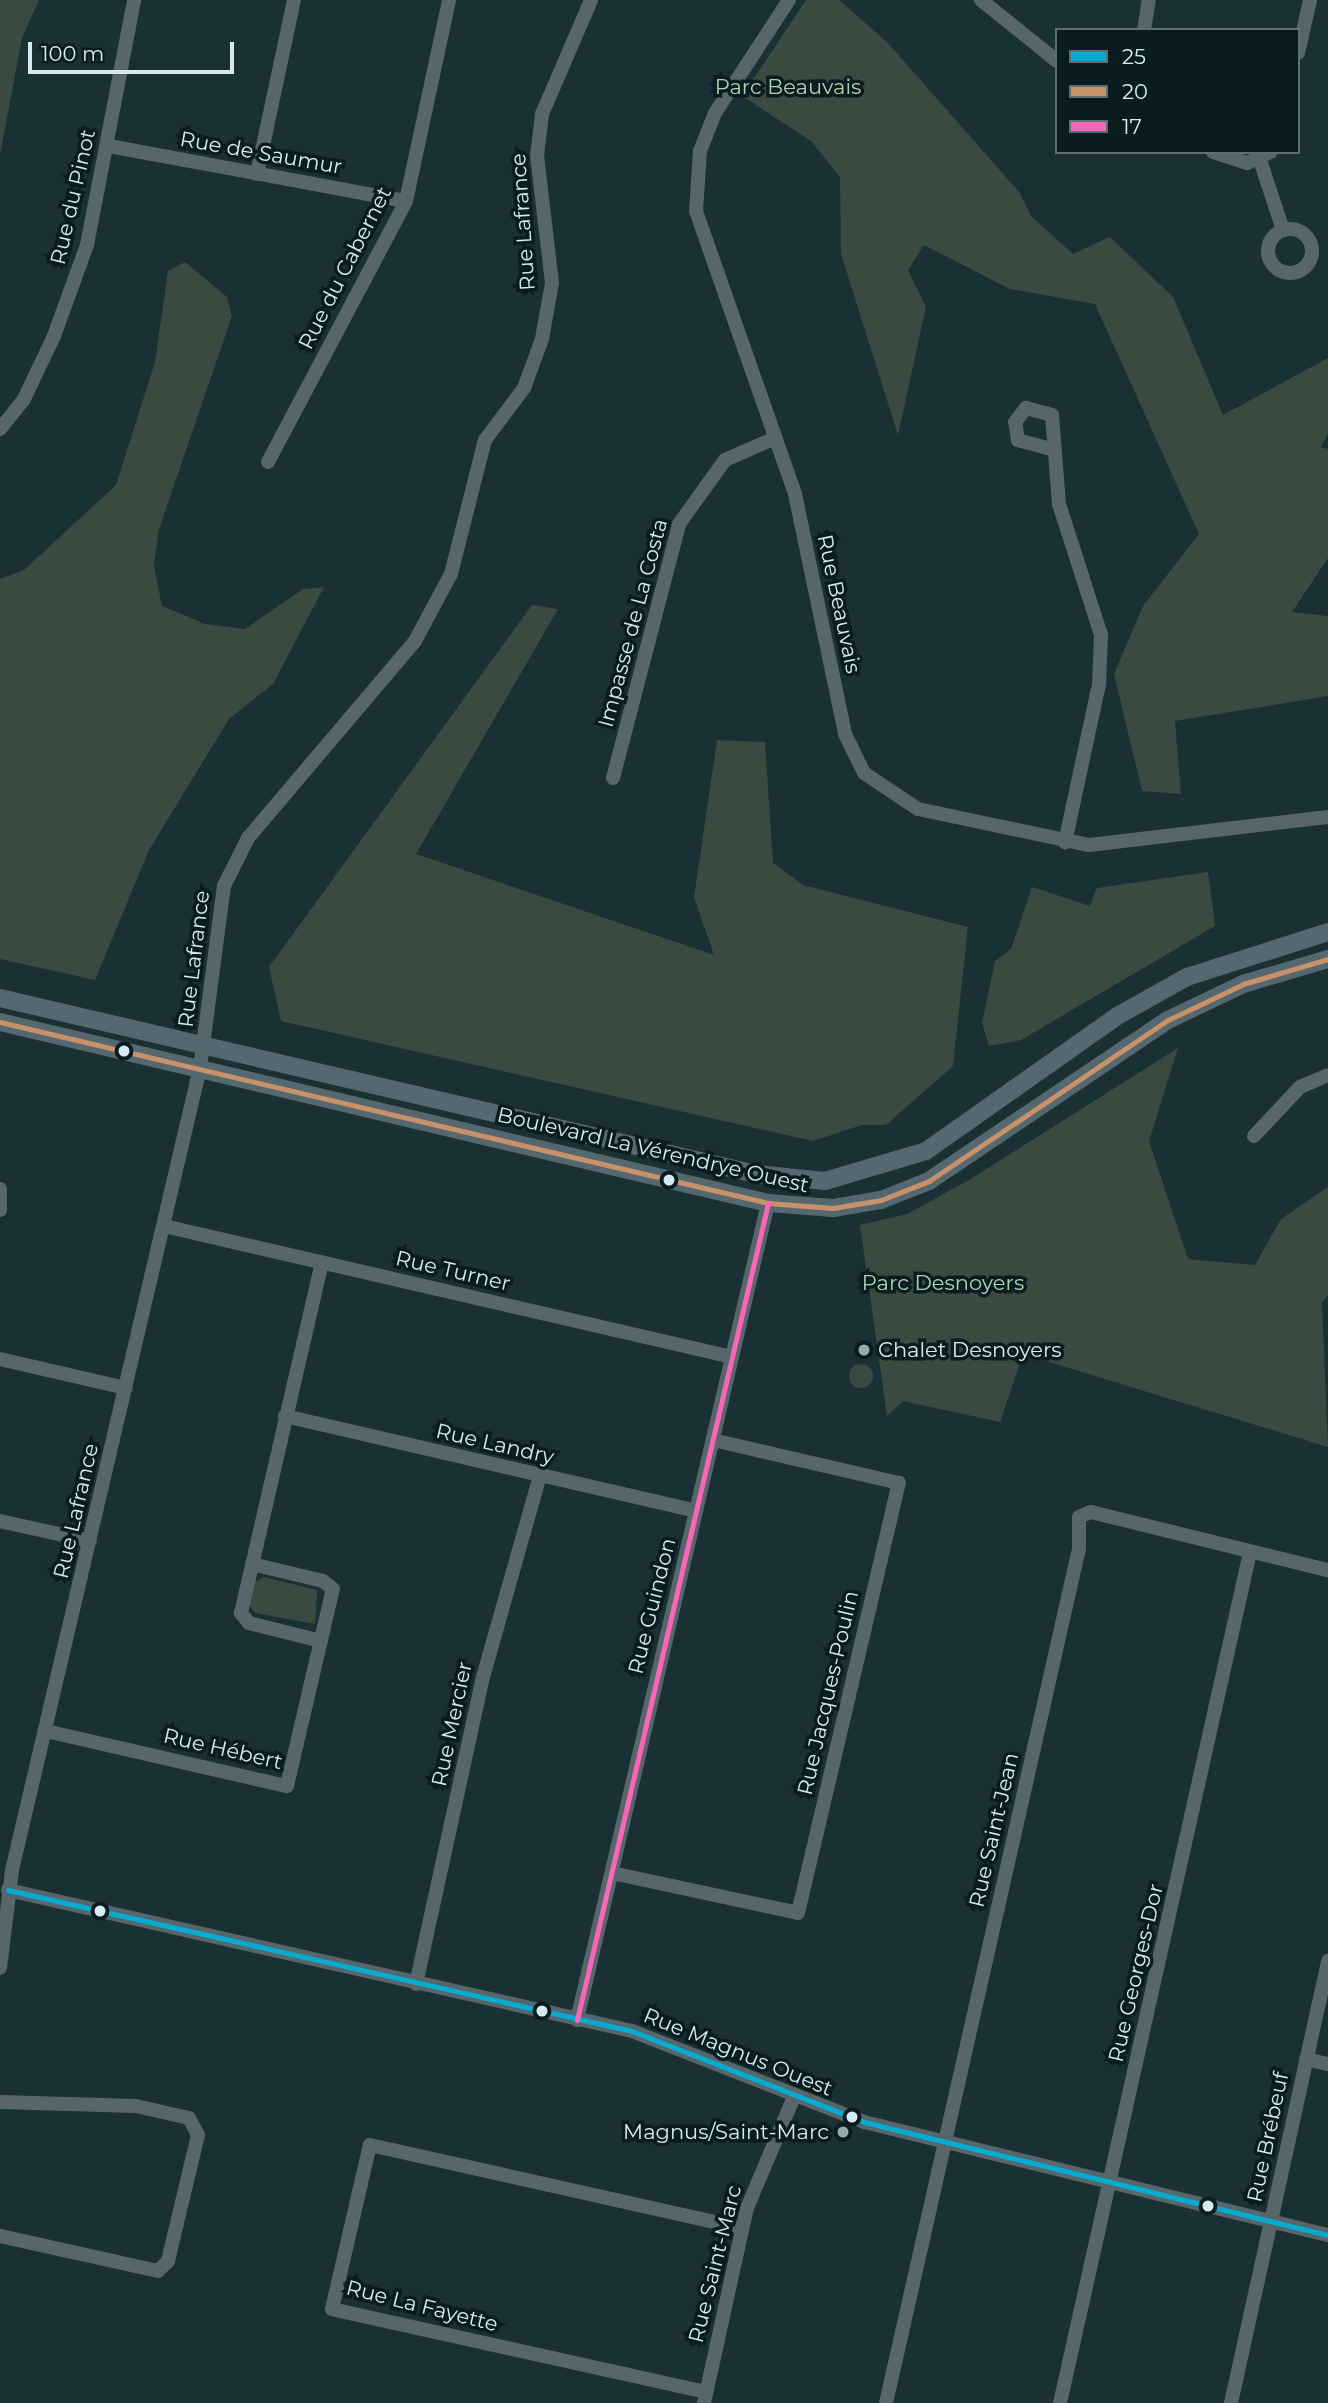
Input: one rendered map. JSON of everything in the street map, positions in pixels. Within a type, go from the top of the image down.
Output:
[{"type":"main road","name":"Boulevard La Vérendrye Ouest","points":[[0,998],[756,1174],[825,1181],[926,1151],[1119,1015],[1187,977],[1328,932]]},
{"type":"main road","name":"Boulevard La Vérendrye Ouest","points":[[0,1022],[768,1203],[848,1206],[920,1185],[1168,1020],[1243,985],[1328,959]]},
{"type":"street","name":"Rue du Pinot","points":[[0,429],[24,399],[54,336],[87,245],[109,146],[134,0]]},
{"type":"street","points":[[257,174],[294,0]]},
{"type":"street","name":"Rue du Cabernet","points":[[268,462],[406,201],[449,0]]},
{"type":"street","name":"Rue Lafrance","points":[[0,1968],[8,1890],[200,1068],[220,910],[238,853],[415,641],[467,531],[485,440],[524,388],[542,339],[551,283],[537,156],[542,114],[591,0]]},
{"type":"street","name":"Rue Beauvais","points":[[789,0],[715,113],[700,150],[696,194],[698,226],[795,494],[845,734],[864,773],[918,809],[1065,842],[1137,842],[1328,817]]},
{"type":"street","points":[[981,0],[1055,59]]},
{"type":"street","points":[[1144,28],[1149,0]]},
{"type":"street","points":[[1300,44],[1310,0]]},
{"type":"street","name":"Rue de Saumur","points":[[109,146],[406,201]]},
{"type":"street","points":[[1239,154],[1265,156],[1283,230]]},
{"type":"street","name":"Impasse de La Costa","points":[[613,778],[679,524],[725,460],[773,439]]},
{"type":"street","points":[[1051,449],[1065,527],[1098,613],[1103,657],[1065,842]]},
{"type":"street","points":[[1254,1136],[1300,1087],[1328,1075]]},
{"type":"street","points":[[0,1189],[0,1210]]},
{"type":"street","name":"Rue Guindon","points":[[577,2020],[768,1203]]},
{"type":"street","name":"Rue Turner","points":[[164,1226],[732,1357]]},
{"type":"street","points":[[321,1641],[244,1620],[252,1564],[322,1262]]},
{"type":"street","points":[[0,1359],[125,1388]]},
{"type":"street","name":"Rue Landry","points":[[285,1416],[696,1511]]},
{"type":"street","name":"Rue Jacques-Poulin","points":[[612,1874],[798,1913],[899,1483],[713,1440]]},
{"type":"street","name":"Rue Mercier","points":[[416,1984],[483,1677],[540,1475]]},
{"type":"street","name":"Rue Saint-Jean","points":[[886,2403],[1079,1549],[1079,1517],[1091,1512],[1328,1570]]},
{"type":"street","points":[[0,1521],[90,1541]]},
{"type":"street","name":"Rue Georges-Dor","points":[[1060,2403],[1250,1552]]},
{"type":"street","name":"Rue Hébert","points":[[46,1731],[287,1786],[333,1595],[328,1583],[252,1564]]},
{"type":"street","name":"Rue Magnus Ouest","points":[[8,1890],[648,2035],[793,2099],[944,2144],[1328,2235]]},
{"type":"street","name":"Rue Brébeuf","points":[[1231,2403],[1328,1961]]},
{"type":"street","points":[[1306,2059],[1328,2064]]},
{"type":"street","name":"Rue Saint-Marc","points":[[705,2398],[742,2228],[793,2099]]},
{"type":"street","points":[[0,2102],[121,2104],[189,2118],[198,2129],[168,2261],[158,2271],[0,2235]]},
{"type":"street","name":"Rue La Fayette","points":[[705,2398],[332,2309],[370,2146],[742,2228]]},
{"type":"green space","points":[[0,0],[39,0],[22,38],[0,155]]},
{"type":"green space","name":"Parc Beauvais","points":[[806,0],[839,0],[887,42],[1019,192],[1031,216],[1073,254],[1110,237],[1173,297],[1223,415],[1328,358],[1328,434],[1321,447],[1328,449],[1328,558],[1292,612],[1328,616],[1328,696],[1175,721],[1181,794],[1142,791],[1114,674],[1143,606],[1199,534],[1095,304],[1010,289],[924,245],[908,270],[926,307],[898,435],[841,254],[840,177],[811,141],[742,96]]},
{"type":"green space","points":[[185,262],[227,297],[232,316],[159,529],[154,566],[162,606],[205,624],[245,629],[303,589],[324,587],[273,684],[229,719],[149,850],[95,980],[0,959],[0,579],[24,570],[116,485],[155,362],[168,271]]},
{"type":"green space","points":[[532,605],[558,609],[416,854],[714,955],[694,897],[717,740],[765,742],[773,863],[803,885],[968,927],[953,1066],[886,1125],[862,1125],[813,1141],[281,1021],[269,967]]},
{"type":"green space","points":[[1208,872],[1215,926],[1021,1040],[989,1046],[982,1023],[995,961],[1011,949],[1032,887],[1090,906],[1097,888]]},
{"type":"green space","name":"Parc Desnoyers","points":[[1178,1048],[1149,1141],[1188,1259],[1255,1265],[1281,1219],[1328,1187],[1328,1295],[1322,1302],[1328,1447],[1023,1354],[1000,1422],[903,1401],[887,1416],[860,1225],[907,1214],[969,1180]]},
{"type":"green space","points":[[861,1364],[872,1371],[873,1376],[866,1387],[861,1388],[850,1381],[849,1376],[856,1365]]},
{"type":"green space","points":[[264,1577],[317,1590],[315,1624],[255,1613],[250,1605],[255,1582]]},
{"type":"transit line","name":"20","points":[[0,1022],[768,1203],[833,1208],[881,1200],[929,1181],[1168,1020],[1243,984],[1328,959]]},
{"type":"transit line","name":"17","points":[[577,2020],[768,1203]]},
{"type":"transit line","name":"25","points":[[8,1890],[632,2031],[864,2122],[1328,2235]]},
{"type":"place","name":"Chalet Desnoyers","points":[[864,1350]]},
{"type":"place","name":"Magnus/Saint-Marc","points":[[843,2132]]}]
